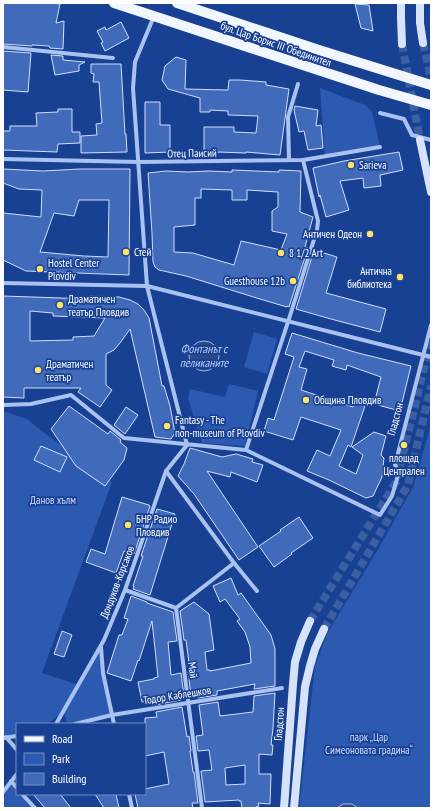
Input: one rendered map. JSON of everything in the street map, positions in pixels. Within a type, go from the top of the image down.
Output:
[{"type":"main road","name":"бул. Цар Борис III Обединител","points":[[114,3],[379,90],[431,105]]},
{"type":"main road","name":"бул. Цар Борис III Обединител","points":[[177,3],[431,85]]},
{"type":"main road","points":[[401,3],[402,44]]},
{"type":"main road","points":[[420,3],[420,24],[423,43]]},
{"type":"main road","points":[[420,140],[431,192]]},
{"type":"main road","name":"Гладстон","points":[[284,808],[295,662],[301,642],[310,621]]},
{"type":"main road","name":"Гладстон","points":[[294,808],[306,687],[315,649],[324,629]]},
{"type":"street","points":[[154,16],[135,62],[133,88],[147,286],[188,445]]},
{"type":"street","points":[[3,47],[113,58]]},
{"type":"street","points":[[289,160],[288,117],[298,84]]},
{"type":"street","points":[[380,113],[404,119],[412,135],[431,140]]},
{"type":"street","name":"Отец Паисий","points":[[3,158],[138,162],[303,160],[380,147]]},
{"type":"street","points":[[3,405],[31,404],[71,395],[124,438],[246,450],[317,230],[318,221],[303,160]]},
{"type":"street","points":[[3,283],[147,286],[431,357]]},
{"type":"street","name":"Гладстон","points":[[246,450],[380,515],[392,496],[399,472],[395,465],[431,325]]},
{"type":"street","name":"Дондуков-Корсаков","points":[[57,723],[101,646],[125,590],[166,471],[188,445]]},
{"type":"street","points":[[166,471],[234,563],[257,591]]},
{"type":"street","points":[[125,590],[176,608],[234,563]]},
{"type":"street","name":"Май","points":[[176,608],[202,808]]},
{"type":"street","points":[[101,646],[103,672],[114,723]]},
{"type":"street","name":"Тодор Каблешков","points":[[79,723],[112,715],[282,688]]},
{"type":"street","points":[[5,738],[16,736]]},
{"type":"street","points":[[5,738],[16,749]]},
{"type":"street","points":[[3,792],[16,775]]},
{"type":"street","points":[[11,781],[16,787]]},
{"type":"street","points":[[23,795],[35,808]]},
{"type":"street","points":[[129,795],[132,808]]},
{"type":"green space","points":[[320,88],[365,105],[372,112],[380,147],[325,157]]},
{"type":"green space","points":[[254,332],[277,339],[267,374],[244,367]]},
{"type":"green space","points":[[229,384],[258,391],[245,446],[202,443],[188,398],[190,389],[225,397]]},
{"type":"green space","name":"Данов хълм","points":[[3,411],[27,419],[112,482],[42,673],[79,685],[101,648],[112,715],[79,723],[68,723],[63,711],[49,723],[16,723],[16,736],[3,738]]},
{"type":"green space","name":"парк „Цар Симеоновата градина“","points":[[431,425],[431,808],[299,808],[315,666],[328,632],[380,546],[413,487]]},
{"type":"green space","points":[[11,781],[16,787],[16,795],[23,795],[35,808],[3,808],[3,792]]},
{"type":"water","name":"Фонтанът с пеликаните","points":[[204,341],[210,342],[218,350],[218,362],[210,370],[204,371],[198,370],[190,362],[189,356],[190,350],[198,342]]},
{"type":"water","points":[[343,804],[352,804],[358,808],[337,808]]},
{"type":"building","points":[[3,3],[60,4],[56,23],[64,21],[63,49],[50,48],[49,46],[3,44]]},
{"type":"building","points":[[355,4],[369,5],[373,31],[361,28]]},
{"type":"building","points":[[121,22],[129,38],[105,51],[101,43],[103,42],[97,31],[105,27],[106,30]]},
{"type":"building","points":[[3,51],[31,53],[28,92],[3,90]]},
{"type":"building","points":[[51,55],[63,56],[63,60],[85,62],[79,65],[79,71],[55,75]]},
{"type":"building","points":[[176,57],[186,60],[185,89],[228,90],[229,80],[240,80],[266,82],[266,85],[289,89],[280,155],[246,152],[204,153],[204,127],[234,127],[234,132],[256,133],[258,116],[228,115],[228,111],[210,110],[210,112],[200,112],[200,98],[168,89],[162,80],[165,66]]},
{"type":"building","points":[[91,64],[121,64],[127,152],[81,153],[81,136],[97,135],[96,124],[102,123],[99,82],[93,82],[94,74],[91,73]]},
{"type":"building","points":[[145,102],[160,102],[160,125],[170,125],[170,152],[145,153]]},
{"type":"building","points":[[295,106],[318,110],[316,126],[321,125],[323,148],[308,150],[304,131],[299,132],[294,110]]},
{"type":"building","points":[[58,109],[72,109],[72,132],[80,132],[80,143],[58,144],[57,152],[3,150],[3,131],[10,131],[10,126],[37,126],[36,113],[58,112]]},
{"type":"building","points":[[399,152],[403,170],[380,175],[381,186],[364,188],[363,178],[340,181],[349,210],[326,217],[320,195],[319,197],[313,168],[344,161]]},
{"type":"building","points":[[3,169],[43,171],[130,169],[129,275],[26,271],[3,260],[3,213],[41,217],[42,190],[19,189],[3,183]],"holes":[[[79,200],[109,200],[108,257],[40,252],[54,213],[74,216]]]},
{"type":"building","points":[[232,170],[279,172],[279,170],[301,171],[300,212],[313,217],[305,247],[308,248],[289,307],[186,276],[159,270],[155,267],[153,262],[148,173],[166,171],[232,172]],"holes":[[[201,189],[232,190],[232,200],[247,200],[247,190],[278,192],[278,207],[272,211],[272,231],[287,234],[281,250],[241,241],[234,265],[193,253],[174,252],[174,227],[195,225],[195,198],[201,198]]]},
{"type":"building","points":[[314,250],[337,257],[326,293],[386,309],[380,332],[296,309]]},
{"type":"building","points":[[3,296],[91,299],[90,296],[119,297],[138,304],[149,318],[162,386],[164,386],[170,406],[175,433],[171,439],[155,437],[130,329],[114,350],[106,354],[106,385],[112,390],[100,407],[78,392],[81,388],[24,388],[24,398],[3,397]],"holes":[[[30,311],[53,313],[53,316],[105,318],[94,336],[73,337],[73,340],[30,341]]]},
{"type":"building","points":[[292,333],[358,353],[411,366],[400,411],[374,404],[381,377],[347,365],[346,370],[332,366],[334,360],[305,351],[299,367],[307,369],[301,390],[353,407],[356,397],[367,400],[351,447],[348,445],[339,466],[356,474],[363,455],[352,447],[374,432],[386,436],[381,455],[384,458],[382,477],[373,496],[366,498],[307,471],[317,450],[330,456],[341,430],[301,417],[293,440],[264,431],[268,418],[274,420],[294,357],[285,354]]},
{"type":"building","points":[[69,406],[108,434],[110,431],[121,440],[120,442],[127,448],[124,460],[105,486],[76,466],[51,429]]},
{"type":"building","points":[[126,407],[138,415],[125,434],[114,425]]},
{"type":"building","points":[[41,446],[67,457],[60,472],[34,460]]},
{"type":"building","points":[[190,448],[222,457],[236,454],[253,459],[252,462],[263,465],[257,482],[231,472],[230,477],[207,471],[258,547],[239,560],[194,494],[178,476]]},
{"type":"building","name":"БНР Радио Пловдив","points":[[122,497],[150,506],[134,554],[124,551],[116,573],[86,562],[91,549],[105,554]]},
{"type":"building","points":[[157,509],[175,514],[150,595],[133,589],[133,586],[143,556],[141,556]]},
{"type":"building","points":[[299,517],[313,538],[274,567],[259,546]]},
{"type":"building","points":[[231,578],[238,595],[241,593],[271,635],[275,649],[275,686],[254,689],[255,684],[217,691],[217,695],[198,698],[198,693],[191,695],[186,640],[184,640],[180,611],[194,602],[209,614],[214,650],[205,652],[207,670],[210,671],[251,663],[250,647],[245,632],[237,621],[240,619],[225,599],[220,602],[213,586]]},
{"type":"building","points":[[131,596],[173,612],[177,641],[168,642],[171,675],[181,673],[184,696],[181,696],[181,700],[155,705],[154,700],[142,702],[138,682],[158,677],[152,621],[131,681],[107,673],[119,635],[122,635],[128,619],[124,618]]},
{"type":"building","points":[[62,631],[72,635],[64,657],[54,654]]},
{"type":"building","points":[[275,693],[271,745],[273,745],[272,755],[259,754],[259,774],[271,774],[270,804],[258,803],[259,806],[253,808],[242,808],[241,801],[239,800],[205,802],[201,771],[212,770],[209,750],[198,751],[196,736],[203,735],[199,705],[218,702],[220,716],[253,712],[254,696]],"holes":[[[245,765],[245,784],[226,785],[225,768]]]},
{"type":"building","points":[[182,707],[187,737],[189,736],[198,803],[192,803],[193,808],[138,808],[135,795],[146,795],[146,789],[169,784],[164,752],[146,756],[145,718],[157,717],[156,712]]},
{"type":"building","points":[[34,795],[61,795],[71,808],[45,808]]},
{"type":"building","points":[[96,795],[116,795],[119,808],[104,808]]},
{"type":"tunnel","points":[[423,43],[431,78]]},
{"type":"tunnel","points":[[402,44],[420,140]]},
{"type":"tunnel","points":[[310,621],[396,482],[431,340]]},
{"type":"tunnel","points":[[324,629],[408,485],[431,386]]},
{"type":"place","name":"Sarieva","points":[[351,165]]},
{"type":"place","name":"Античен Одеон","points":[[370,234]]},
{"type":"place","name":"Стей","points":[[126,252]]},
{"type":"place","name":"8 1/2 Art","points":[[281,253]]},
{"type":"place","name":"Hostel Center Plovdiv","points":[[40,269]]},
{"type":"place","name":"Антична библиотека","points":[[400,277]]},
{"type":"place","name":"Guesthouse 12b","points":[[293,281]]},
{"type":"place","name":"Драматичен театър Пловдив","points":[[60,305]]},
{"type":"place","name":"Драматичен театър","points":[[38,370]]},
{"type":"place","name":"Община Пловдив","points":[[306,400]]},
{"type":"place","name":"Fantasy - The non-museum of Plovdiv","points":[[167,426]]},
{"type":"place","name":"площад Централен","points":[[404,445]]},
{"type":"place","name":"БНР Радио Пловдив","points":[[128,525]]}]
